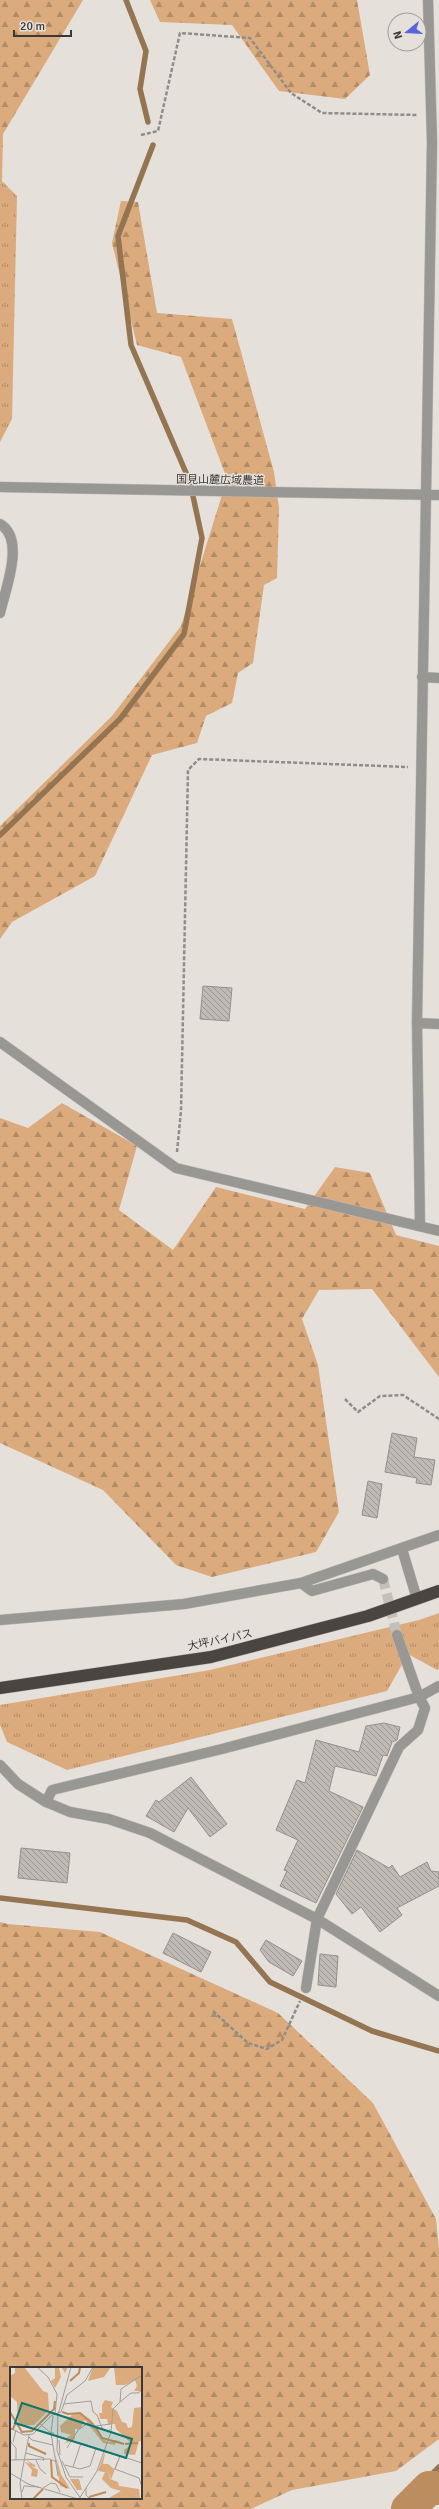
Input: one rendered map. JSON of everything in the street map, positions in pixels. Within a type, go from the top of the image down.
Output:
[{"type":"highway","name":"大坪バイパス","points":[[4,1687],[211,1657],[368,1616],[439,1591]]},
{"type":"street","points":[[420,1226],[417,1023],[420,768],[425,495],[435,142],[431,115],[428,0]]},
{"type":"street","name":"国見山麓広域農道","points":[[0,487],[439,495]]},
{"type":"street","points":[[0,524],[12,538],[14,555],[0,613]]},
{"type":"street","points":[[422,678],[439,678]]},
{"type":"street","points":[[417,1023],[439,1024]]},
{"type":"street","points":[[0,1042],[176,1168],[439,1231]]},
{"type":"street","points":[[0,1620],[184,1604],[301,1583],[439,1535]]},
{"type":"street","points":[[402,1549],[417,1599]]},
{"type":"street","points":[[301,1583],[312,1590],[373,1574],[383,1579]]},
{"type":"street","points":[[306,1988],[317,1919],[399,1747],[418,1730],[425,1708],[418,1697],[397,1635]]},
{"type":"street","points":[[46,1802],[52,1790],[222,1749],[418,1697],[439,1686]]},
{"type":"street","points":[[0,1765],[18,1784],[46,1802],[70,1812],[109,1819],[150,1833],[317,1919],[439,1996]]},
{"type":"path","points":[[141,135],[158,131],[180,33],[250,38],[291,93],[322,113],[431,115]]},
{"type":"path","points":[[176,1168],[181,1111],[188,770],[199,759],[420,768]]},
{"type":"path","points":[[345,1399],[358,1412],[380,1396],[403,1395],[439,1419]]},
{"type":"path","points":[[213,2011],[248,2043],[267,2049],[282,2040],[298,2009]]},
{"type":"green space","points":[[0,0],[83,0],[3,134],[2,181],[0,184]]},
{"type":"green space","points":[[150,0],[357,0],[370,75],[345,99],[279,91],[232,25],[160,22]]},
{"type":"green space","points":[[2,181],[17,196],[12,419],[0,442],[0,184]]},
{"type":"green space","points":[[121,201],[138,202],[157,313],[232,319],[274,472],[279,508],[277,578],[264,585],[253,663],[238,673],[232,703],[206,716],[197,743],[152,755],[95,876],[12,922],[0,939],[0,826],[112,716],[181,626],[227,479],[181,357],[137,345],[112,243]]},
{"type":"green space","points":[[62,1103],[137,1146],[119,1210],[173,1250],[216,1187],[305,1209],[335,1167],[370,1173],[396,1235],[439,1246],[439,1377],[372,1289],[319,1290],[302,1319],[318,1365],[339,1512],[316,1552],[212,1577],[176,1565],[103,1490],[0,1443],[0,1118],[28,1128]]},
{"type":"green space","points":[[439,1613],[439,1669],[437,1670],[408,1654],[387,1691],[67,1770],[7,1742],[0,1725],[0,1705],[210,1670],[419,1620]]},
{"type":"green space","points":[[0,1922],[100,1932],[278,2013],[373,2103],[436,2219],[439,2249],[439,2439],[396,2471],[292,2490],[251,2509],[0,2509]]},
{"type":"building","points":[[203,986],[232,988],[229,1021],[200,1019]]},
{"type":"building","points":[[392,1433],[417,1438],[414,1457],[435,1460],[431,1485],[416,1483],[417,1478],[385,1472]]},
{"type":"building","points":[[368,1481],[382,1484],[377,1518],[362,1515]]},
{"type":"building","points":[[384,1723],[400,1727],[397,1740],[392,1742],[387,1756],[383,1755],[376,1776],[335,1766],[329,1791],[363,1807],[316,1903],[280,1886],[287,1871],[284,1870],[298,1840],[276,1830],[297,1780],[305,1783],[316,1740],[359,1752],[366,1726]]},
{"type":"building","points":[[191,1777],[227,1824],[210,1837],[188,1808],[174,1832],[146,1816],[156,1800],[159,1802]]},
{"type":"building","points":[[21,1848],[70,1853],[67,1883],[18,1878]]},
{"type":"building","points":[[357,1850],[389,1868],[392,1865],[400,1877],[427,1862],[431,1871],[439,1872],[439,1886],[397,1908],[402,1915],[380,1932],[361,1907],[352,1914],[336,1894]]},
{"type":"building","points":[[173,1933],[211,1952],[201,1972],[163,1953]]},
{"type":"building","points":[[266,1940],[302,1961],[293,1976],[269,1962],[260,1950]]},
{"type":"building","points":[[320,1954],[338,1956],[336,1987],[318,1985]]},
{"type":"waterway","points":[[126,0],[146,51],[140,89],[148,122]]},
{"type":"waterway","points":[[0,835],[120,719],[184,634],[202,538],[190,482],[131,345],[118,236],[153,145]]},
{"type":"waterway","points":[[0,1898],[187,1920],[236,1942],[270,1982],[372,2031],[439,2051]]},
{"type":"waterway","points":[[429,2488],[433,2473],[439,2467]]},
{"type":"waterway","points":[[408,2509],[429,2488],[439,2488]]},
{"type":"tunnel","points":[[383,1579],[397,1635]]}]
